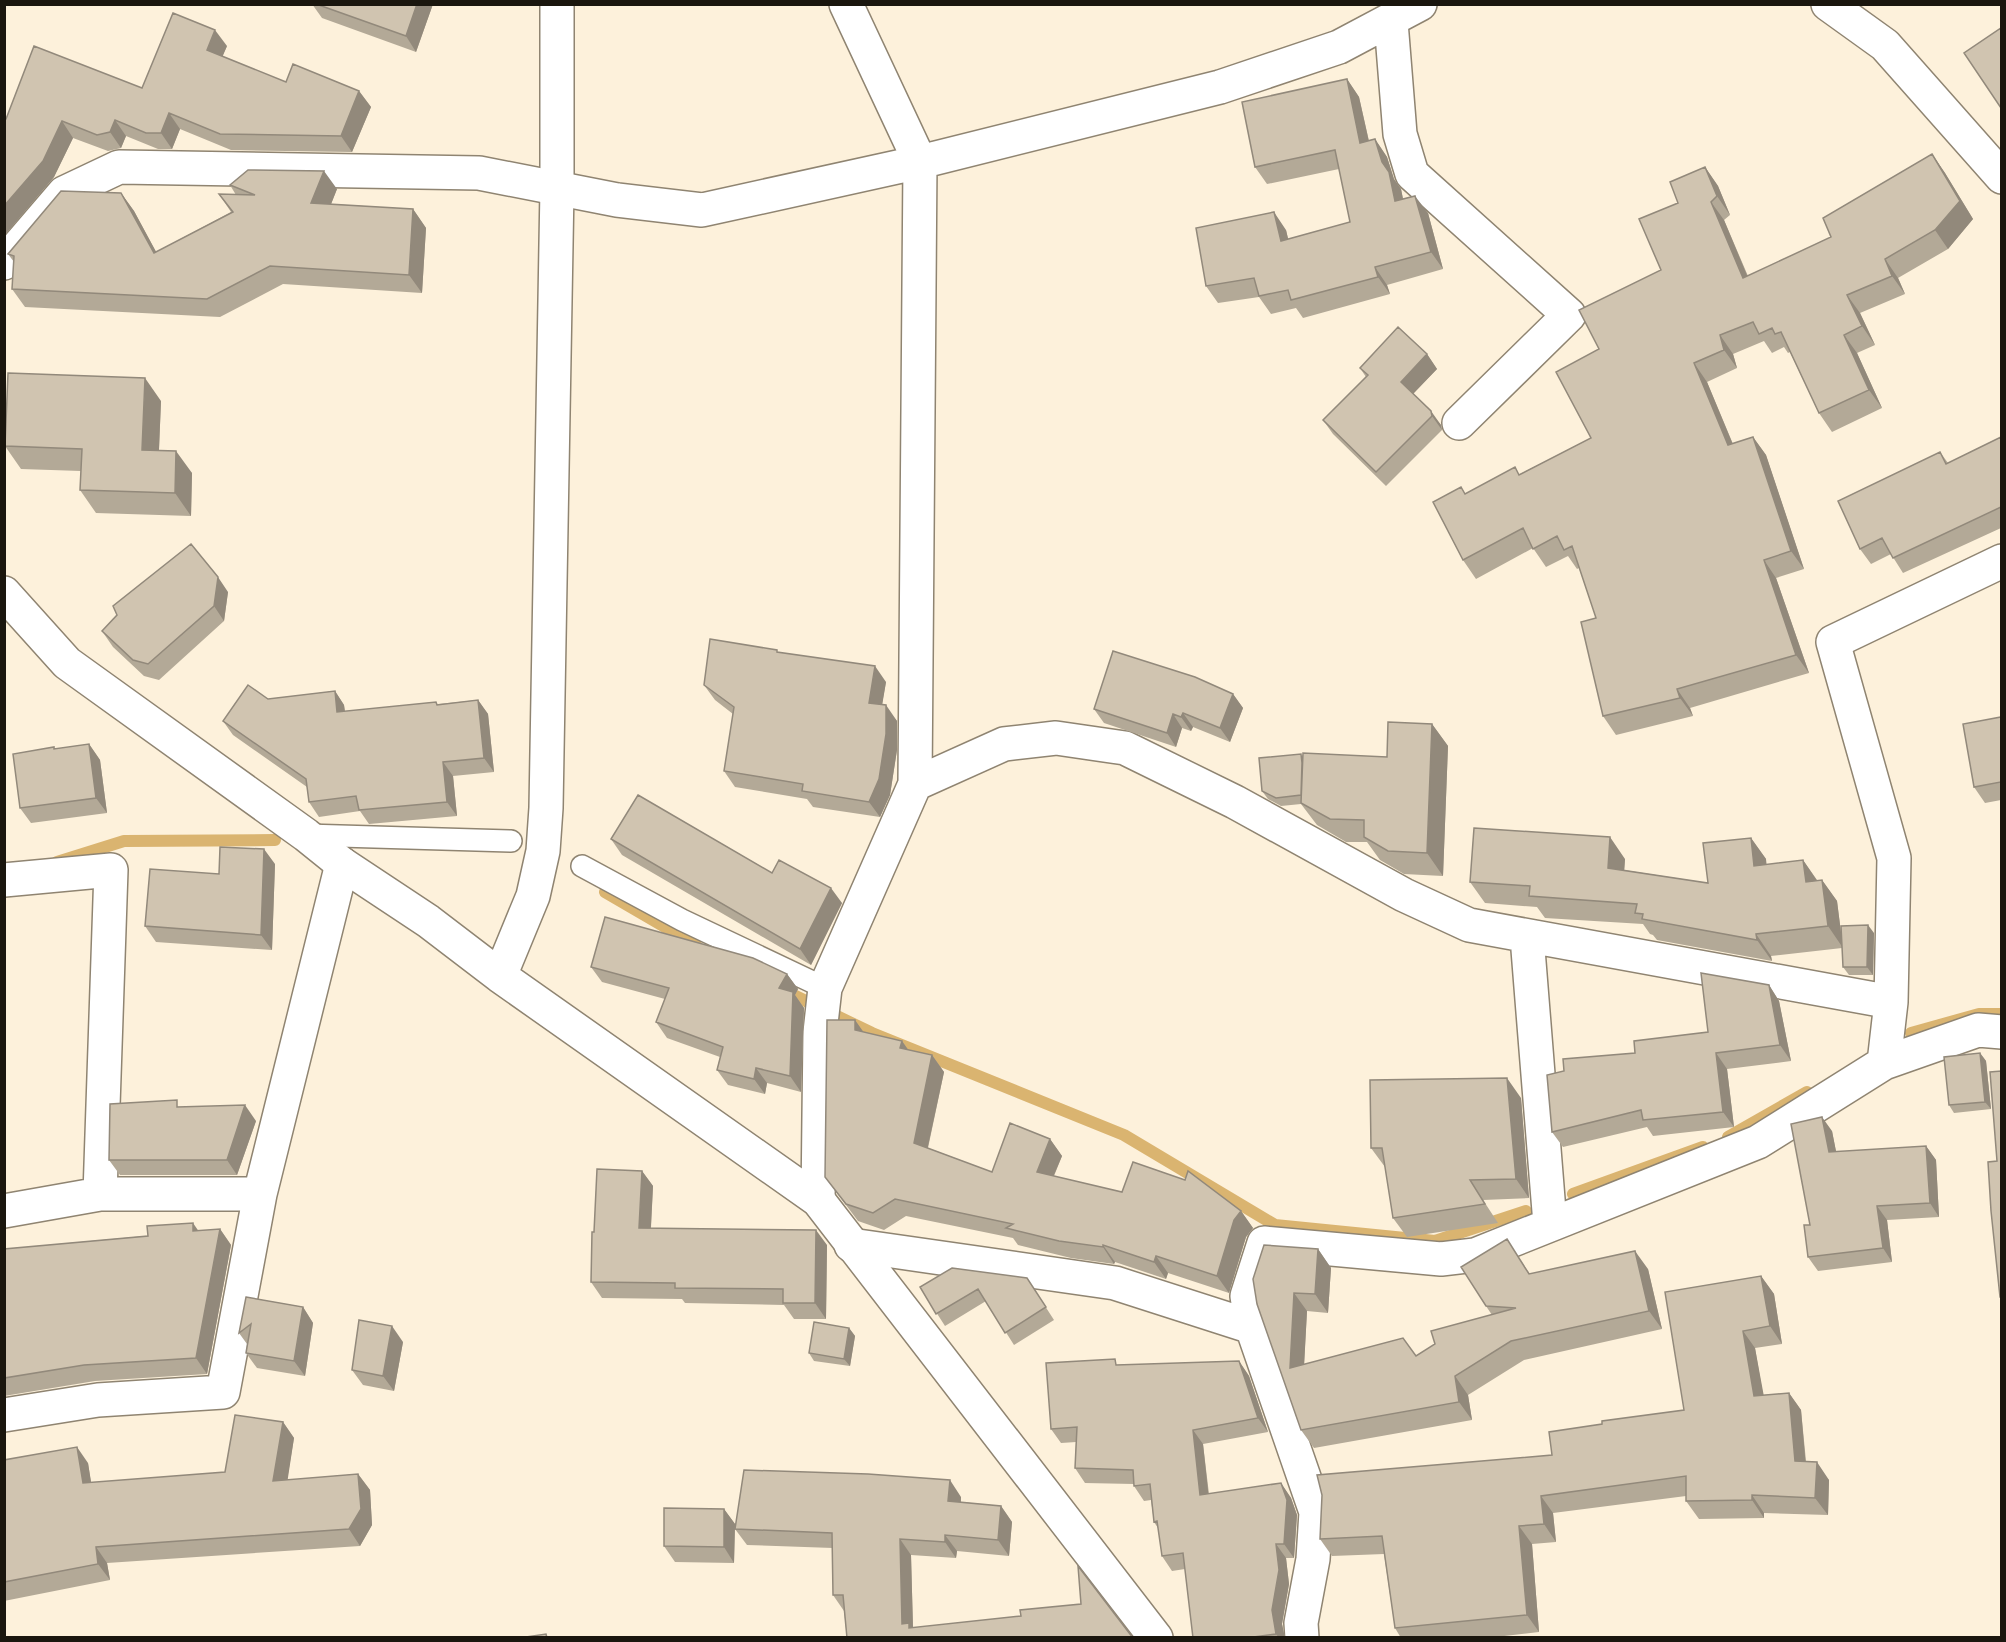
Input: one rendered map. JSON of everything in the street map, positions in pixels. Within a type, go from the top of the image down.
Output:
[{"type":"street","points":[[500,976],[533,896],[543,851],[546,808],[557,189],[557,4]]},
{"type":"street","points":[[818,1200],[823,1007],[915,784],[920,162],[846,4]]},
{"type":"street","points":[[4,263],[64,193],[119,167],[479,174],[617,200],[702,210],[920,162],[1220,87],[1339,47],[1391,22],[1420,4]]},
{"type":"street","points":[[1828,4],[1885,45],[2001,177]]},
{"type":"street","points":[[1391,22],[1400,134],[1412,174],[1569,315],[1459,423]]},
{"type":"street","points":[[1884,1063],[1891,1002],[1894,858],[1833,642],[2001,561]]},
{"type":"street","points":[[4,592],[67,663],[306,835],[342,864],[428,921],[500,976],[818,1200],[1156,1638]]},
{"type":"street","points":[[915,784],[1004,744],[1056,738],[1125,748],[1235,802],[1404,895],[1469,925],[1891,1002]]},
{"type":"street","points":[[4,1415],[98,1400],[223,1392],[260,1194],[342,864]]},
{"type":"street","points":[[4,880],[111,870],[100,1194]]},
{"type":"street","points":[[1527,937],[1550,1224]]},
{"type":"street","points":[[1302,1638],[1301,1623],[1313,1559],[1316,1512],[1252,1327],[1247,1296],[1264,1243],[1441,1259],[1475,1255],[1758,1142],[1884,1063],[1978,1030],[2001,1032]]},
{"type":"street","points":[[4,1211],[100,1194],[260,1194]]},
{"type":"street","points":[[851,1245],[1115,1283],[1252,1327]]},
{"type":"lane","points":[[306,835],[511,842]]},
{"type":"lane","points":[[582,866],[682,920],[823,1007]]},
{"type":"building","points":[[316,4],[417,4],[406,36]]},
{"type":"building","points":[[173,13],[215,30],[207,50],[286,82],[293,64],[359,91],[341,136],[220,134],[169,113],[161,133],[146,133],[115,120],[110,132],[97,135],[62,121],[43,161],[4,206],[4,119],[6,119],[34,46],[142,88]]},
{"type":"building","points":[[2001,28],[2001,108],[1964,53]]},
{"type":"building","points":[[1347,79],[1360,143],[1375,139],[1382,162],[1389,172],[1395,201],[1415,196],[1431,252],[1375,267],[1378,277],[1291,300],[1288,290],[1259,296],[1254,278],[1206,286],[1196,228],[1274,212],[1281,241],[1350,222],[1335,150],[1255,167],[1242,102]]},
{"type":"building","points":[[1932,154],[1960,201],[1935,230],[1885,259],[1892,276],[1847,295],[1862,326],[1844,335],[1869,390],[1819,413],[1781,332],[1775,334],[1772,328],[1759,334],[1753,322],[1720,335],[1724,350],[1694,363],[1728,445],[1753,437],[1791,551],[1764,560],[1796,655],[1677,689],[1680,698],[1603,716],[1581,622],[1596,618],[1572,546],[1564,550],[1557,536],[1533,549],[1523,528],[1463,560],[1433,502],[1461,487],[1465,494],[1515,467],[1519,475],[1591,438],[1556,372],[1599,349],[1579,310],[1661,270],[1639,219],[1678,203],[1670,182],[1705,167],[1717,196],[1711,202],[1743,278],[1831,237],[1823,218]]},
{"type":"building","points":[[248,170],[324,171],[311,203],[413,209],[409,275],[270,266],[207,299],[12,289],[14,256],[8,254],[61,191],[121,193],[154,253],[233,212],[219,194],[255,195],[230,185]]},
{"type":"building","points":[[1398,327],[1427,354],[1401,382],[1431,411],[1432,416],[1376,472],[1323,420],[1368,375],[1360,368]]},
{"type":"building","points":[[8,373],[145,378],[142,450],[176,451],[175,493],[80,490],[82,449],[5,446]]},
{"type":"building","points":[[2001,437],[2001,507],[1893,558],[1882,538],[1860,549],[1838,501],[1940,452],[1946,464]]},
{"type":"building","points":[[191,544],[218,577],[214,606],[148,664],[133,660],[102,631],[117,615],[113,606]]},
{"type":"building","points":[[710,639],[777,650],[777,652],[875,666],[869,703],[886,705],[886,734],[879,779],[869,802],[802,791],[803,784],[724,771],[734,707],[704,685]]},
{"type":"building","points":[[1113,651],[1195,677],[1233,694],[1220,728],[1183,713],[1181,717],[1173,714],[1167,733],[1094,709]]},
{"type":"building","points":[[248,685],[268,699],[335,691],[337,712],[478,700],[484,758],[443,762],[447,802],[359,810],[356,796],[309,802],[306,779],[223,721]]},
{"type":"building","points":[[2001,717],[2001,782],[1974,787],[1963,724]]},
{"type":"building","points":[[1388,722],[1432,724],[1427,853],[1388,851],[1364,837],[1364,820],[1330,819],[1301,803],[1303,753],[1387,757]]},
{"type":"building","points":[[89,744],[96,798],[20,808],[13,754]]},
{"type":"building","points":[[1301,754],[1301,795],[1276,798],[1262,791],[1259,758]]},
{"type":"building","points":[[638,795],[772,873],[779,860],[831,888],[800,949],[611,839]]},
{"type":"building","points":[[1474,828],[1610,837],[1608,868],[1708,883],[1703,843],[1751,838],[1754,866],[1803,860],[1806,882],[1822,880],[1828,926],[1756,934],[1757,940],[1642,919],[1643,914],[1635,913],[1637,904],[1529,896],[1530,886],[1470,882]]},
{"type":"building","points":[[220,847],[264,849],[261,935],[145,926],[150,869],[219,874]]},
{"type":"building","points":[[605,917],[753,958],[787,974],[779,988],[793,992],[790,1076],[756,1068],[754,1079],[717,1070],[723,1047],[656,1022],[669,988],[591,967]]},
{"type":"building","points":[[1868,925],[1867,967],[1843,967],[1841,926]]},
{"type":"building","points":[[1701,973],[1769,985],[1780,1045],[1716,1053],[1723,1112],[1643,1120],[1641,1110],[1552,1132],[1547,1075],[1564,1071],[1563,1059],[1635,1053],[1634,1041],[1708,1032]]},
{"type":"building","points":[[827,1020],[855,1020],[855,1030],[902,1041],[900,1048],[932,1055],[914,1143],[992,1172],[1010,1123],[1050,1139],[1037,1172],[1122,1192],[1133,1162],[1185,1180],[1188,1171],[1241,1211],[1234,1220],[1217,1276],[1156,1256],[1154,1262],[1103,1245],[1103,1247],[1059,1241],[1006,1228],[1013,1224],[895,1199],[873,1213],[846,1204],[825,1177]]},
{"type":"building","points":[[1980,1053],[1985,1102],[1949,1105],[1944,1057]]},
{"type":"building","points":[[2001,1071],[2000,1297],[1988,1162],[1997,1161],[1990,1072]]},
{"type":"building","points":[[1507,1078],[1516,1179],[1470,1180],[1485,1204],[1393,1218],[1382,1148],[1371,1148],[1370,1080]]},
{"type":"building","points":[[177,1100],[177,1107],[245,1105],[227,1160],[109,1160],[110,1104]]},
{"type":"building","points":[[1822,1117],[1829,1152],[1926,1146],[1930,1203],[1877,1206],[1883,1248],[1808,1257],[1804,1225],[1810,1225],[1791,1124]]},
{"type":"building","points":[[597,1169],[642,1171],[639,1228],[816,1230],[815,1303],[783,1303],[783,1289],[675,1288],[675,1283],[591,1282]]},
{"type":"building","points":[[193,1223],[193,1231],[220,1229],[196,1358],[84,1365],[4,1378],[4,1249],[148,1236],[147,1226]]},
{"type":"building","points":[[1507,1239],[1529,1274],[1635,1251],[1649,1311],[1511,1341],[1455,1376],[1459,1402],[1301,1430],[1257,1304],[1253,1279],[1264,1245],[1318,1249],[1315,1294],[1294,1293],[1290,1368],[1403,1338],[1416,1356],[1435,1344],[1431,1331],[1516,1308],[1486,1306],[1461,1267]]},
{"type":"building","points":[[952,1268],[1027,1278],[1046,1307],[1005,1333],[978,1289],[936,1314],[920,1287]]},
{"type":"building","points":[[1761,1276],[1770,1326],[1743,1331],[1754,1396],[1789,1393],[1795,1461],[1817,1462],[1815,1498],[1752,1495],[1752,1500],[1686,1501],[1686,1476],[1541,1496],[1544,1524],[1519,1526],[1527,1615],[1395,1628],[1382,1536],[1320,1539],[1322,1495],[1317,1475],[1552,1455],[1549,1432],[1602,1424],[1602,1421],[1684,1410],[1665,1292]]},
{"type":"building","points":[[246,1297],[303,1307],[294,1361],[246,1353],[251,1324],[239,1333]]},
{"type":"building","points":[[359,1320],[392,1326],[383,1376],[352,1370]]},
{"type":"building","points":[[814,1322],[849,1328],[844,1359],[809,1353]]},
{"type":"building","points":[[1115,1359],[1116,1365],[1239,1361],[1258,1418],[1193,1430],[1200,1495],[1281,1483],[1287,1500],[1284,1544],[1276,1544],[1279,1570],[1272,1610],[1276,1634],[1246,1638],[1193,1638],[1183,1553],[1162,1556],[1157,1521],[1154,1522],[1150,1484],[1134,1486],[1133,1470],[1075,1468],[1077,1427],[1051,1429],[1046,1363]]},
{"type":"building","points":[[235,1415],[283,1422],[273,1481],[358,1474],[361,1509],[349,1529],[96,1547],[98,1564],[4,1582],[4,1460],[77,1447],[83,1483],[225,1472]]},
{"type":"building","points":[[744,1470],[868,1474],[950,1480],[948,1501],[1001,1506],[998,1540],[945,1535],[945,1542],[900,1539],[902,1624],[909,1623],[909,1628],[1021,1616],[1020,1610],[1081,1604],[1078,1566],[1133,1638],[847,1638],[843,1595],[833,1595],[832,1533],[735,1529]]},
{"type":"building","points":[[664,1508],[724,1509],[724,1547],[664,1546]]},
{"type":"building","points":[[546,1634],[547,1638],[519,1638]]},
{"type":"waterway","points":[[57,862],[124,841],[275,840]]},
{"type":"waterway","points":[[605,892],[696,945]]},
{"type":"waterway","points":[[783,990],[872,1033],[1124,1135],[1275,1225],[1435,1241],[1526,1211]]},
{"type":"waterway","points":[[1911,1033],[1979,1014],[2002,1014]]},
{"type":"waterway","points":[[1728,1137],[1807,1092]]},
{"type":"waterway","points":[[1573,1194],[1703,1147]]}]
